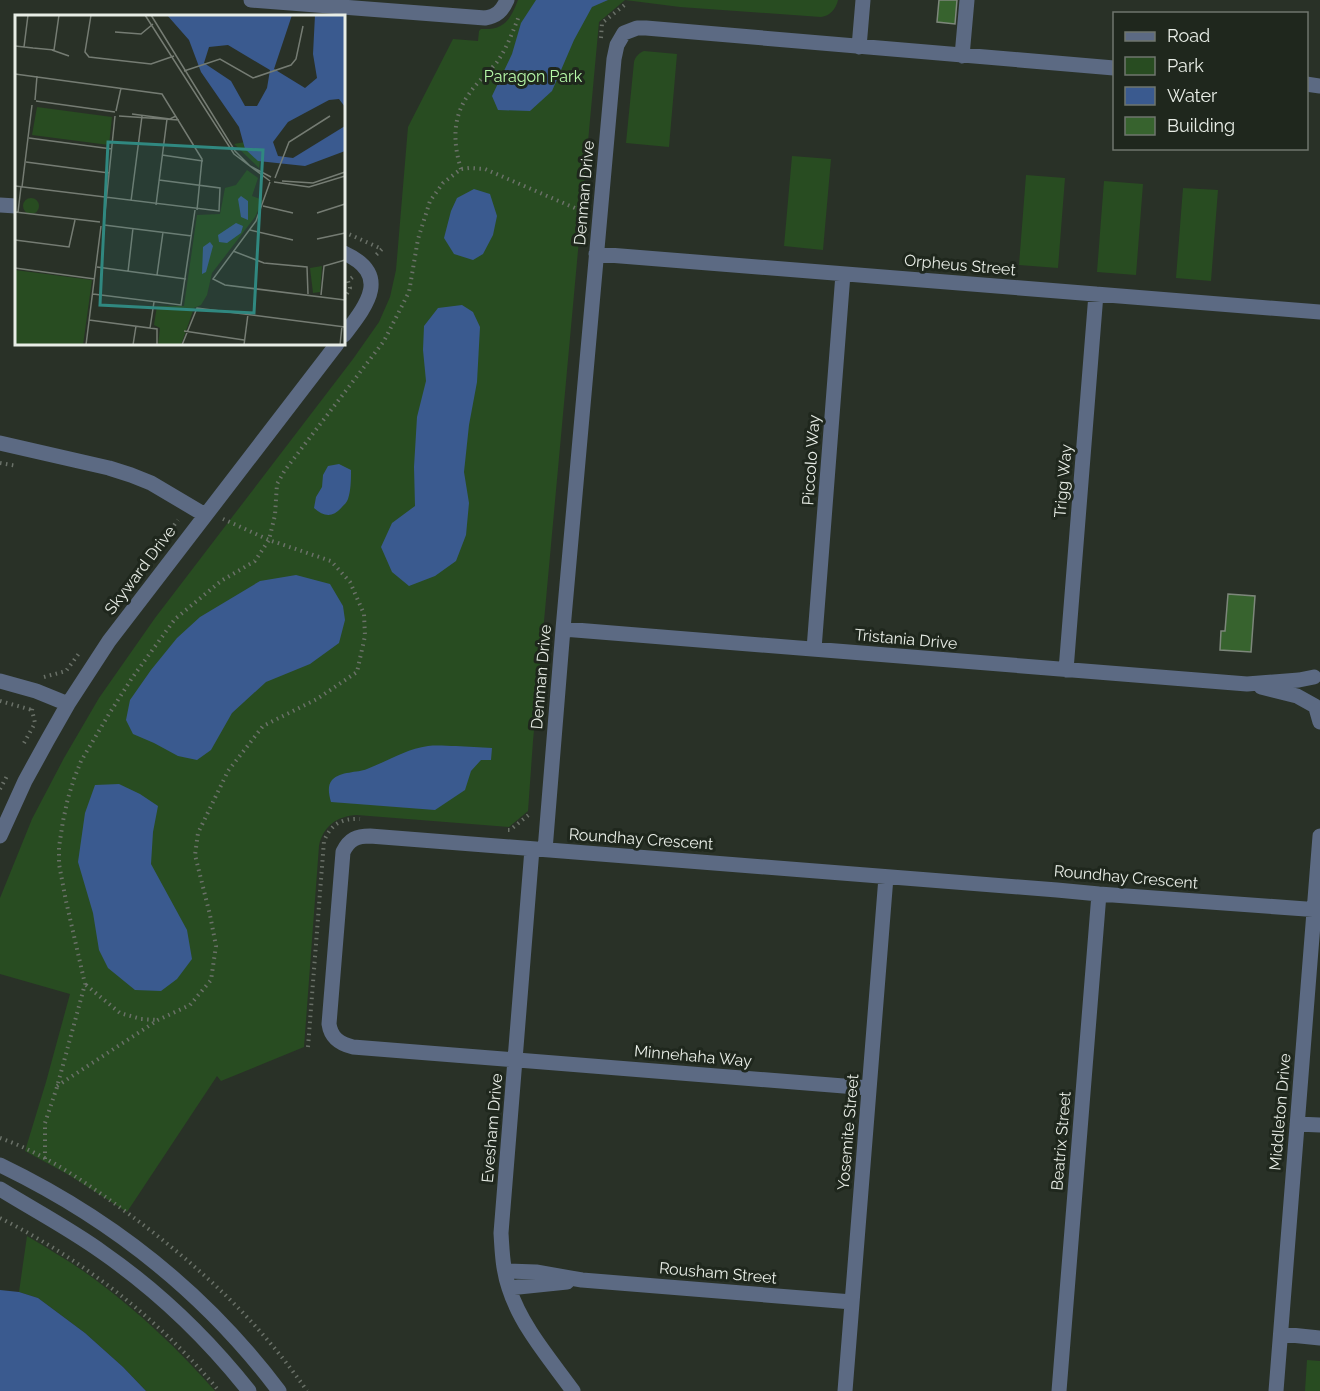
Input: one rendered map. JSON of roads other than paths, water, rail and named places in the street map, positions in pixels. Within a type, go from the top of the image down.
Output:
[{"type":"street","points":[[251,0],[485,18],[499,13],[507,0]]},
{"type":"street","points":[[859,47],[863,0]]},
{"type":"street","points":[[962,56],[967,0]]},
{"type":"street","name":"Denman Drive","points":[[539,850],[563,629],[614,59],[617,45],[624,33],[629,30],[646,28],[1113,68]]},
{"type":"street","points":[[0,205],[15,206]]},
{"type":"street","points":[[345,253],[359,261],[364,267],[369,274],[371,289],[366,304],[345,334]]},
{"type":"street","name":"Orpheus Street","points":[[596,254],[1320,312]]},
{"type":"street","name":"Piccolo Way","points":[[814,649],[843,274]]},
{"type":"street","name":"Trigg Way","points":[[1066,670],[1096,294]]},
{"type":"street","name":"Skyward Drive","points":[[0,836],[26,781],[68,704],[109,641],[336,345]]},
{"type":"street","points":[[0,443],[131,475],[151,483],[206,514]]},
{"type":"street","name":"Tristania Drive","points":[[563,629],[1247,684],[1299,680],[1318,673]]},
{"type":"street","points":[[1318,673],[1309,692],[1318,711]]},
{"type":"street","points":[[0,681],[68,704]]},
{"type":"street","name":"Tristania Drive","points":[[1247,684],[1297,696],[1318,711]]},
{"type":"street","name":"Roundhay Crescent","points":[[515,1060],[353,1047],[334,1038],[329,1024],[330,1001],[342,859],[346,845],[350,841],[361,836],[370,836],[1317,910]]},
{"type":"street","name":"Middleton Drive","points":[[1276,1391],[1317,910],[1320,836]]},
{"type":"street","name":"Evesham Drive","points":[[539,850],[515,1060],[501,1233],[509,1288],[523,1319],[573,1391]]},
{"type":"street","name":"Yosemite Street","points":[[845,1391],[886,877]]},
{"type":"street","name":"Beatrix Street","points":[[1059,1391],[1099,894]]},
{"type":"street","name":"Minnehaha Way","points":[[515,1060],[869,1088]]},
{"type":"street","points":[[1297,1124],[1320,1125]]},
{"type":"street","points":[[0,1166],[79,1208],[157,1264],[234,1336],[279,1391]]},
{"type":"street","points":[[0,1189],[64,1227],[136,1277],[195,1330],[249,1391]]},
{"type":"street","name":"Rousham Street","points":[[505,1271],[546,1273],[582,1280],[852,1302]]},
{"type":"street","name":"Rousham Street","points":[[509,1288],[582,1280]]},
{"type":"street","points":[[1281,1334],[1320,1338]]},
{"type":"water","points":[[536,0],[608,0],[592,7],[574,40],[552,91],[530,111],[498,110],[492,96],[512,54],[521,23]]},
{"type":"water","points":[[474,189],[490,194],[497,216],[493,235],[483,254],[473,260],[454,254],[444,238],[457,198]]},
{"type":"water","points":[[462,305],[473,312],[480,327],[477,382],[464,472],[469,503],[466,535],[456,561],[435,576],[409,586],[392,572],[381,547],[392,523],[415,506],[414,467],[417,417],[426,381],[423,350],[424,326],[438,308]]},
{"type":"water","points":[[339,464],[351,470],[349,496],[339,511],[332,515],[325,515],[314,508],[316,497],[322,487],[323,475],[328,466]]},
{"type":"water","points":[[296,575],[330,584],[343,606],[345,620],[339,643],[310,664],[266,682],[232,713],[211,750],[197,760],[178,756],[133,734],[126,720],[130,700],[177,638],[200,617],[260,581]]},
{"type":"water","points":[[456,746],[492,748],[491,760],[481,760],[471,771],[465,790],[435,810],[331,802],[329,785],[340,775],[367,769],[405,752],[420,748]]},
{"type":"water","points":[[119,784],[158,806],[153,832],[151,864],[187,930],[192,959],[177,979],[161,991],[135,990],[108,968],[99,950],[93,913],[78,862],[85,813],[95,785]]},
{"type":"water","points":[[0,1290],[19,1292],[38,1298],[85,1333],[146,1391],[0,1391]]},
{"type":"park label","name":"Paragon Park","points":[[533,76]]}]
